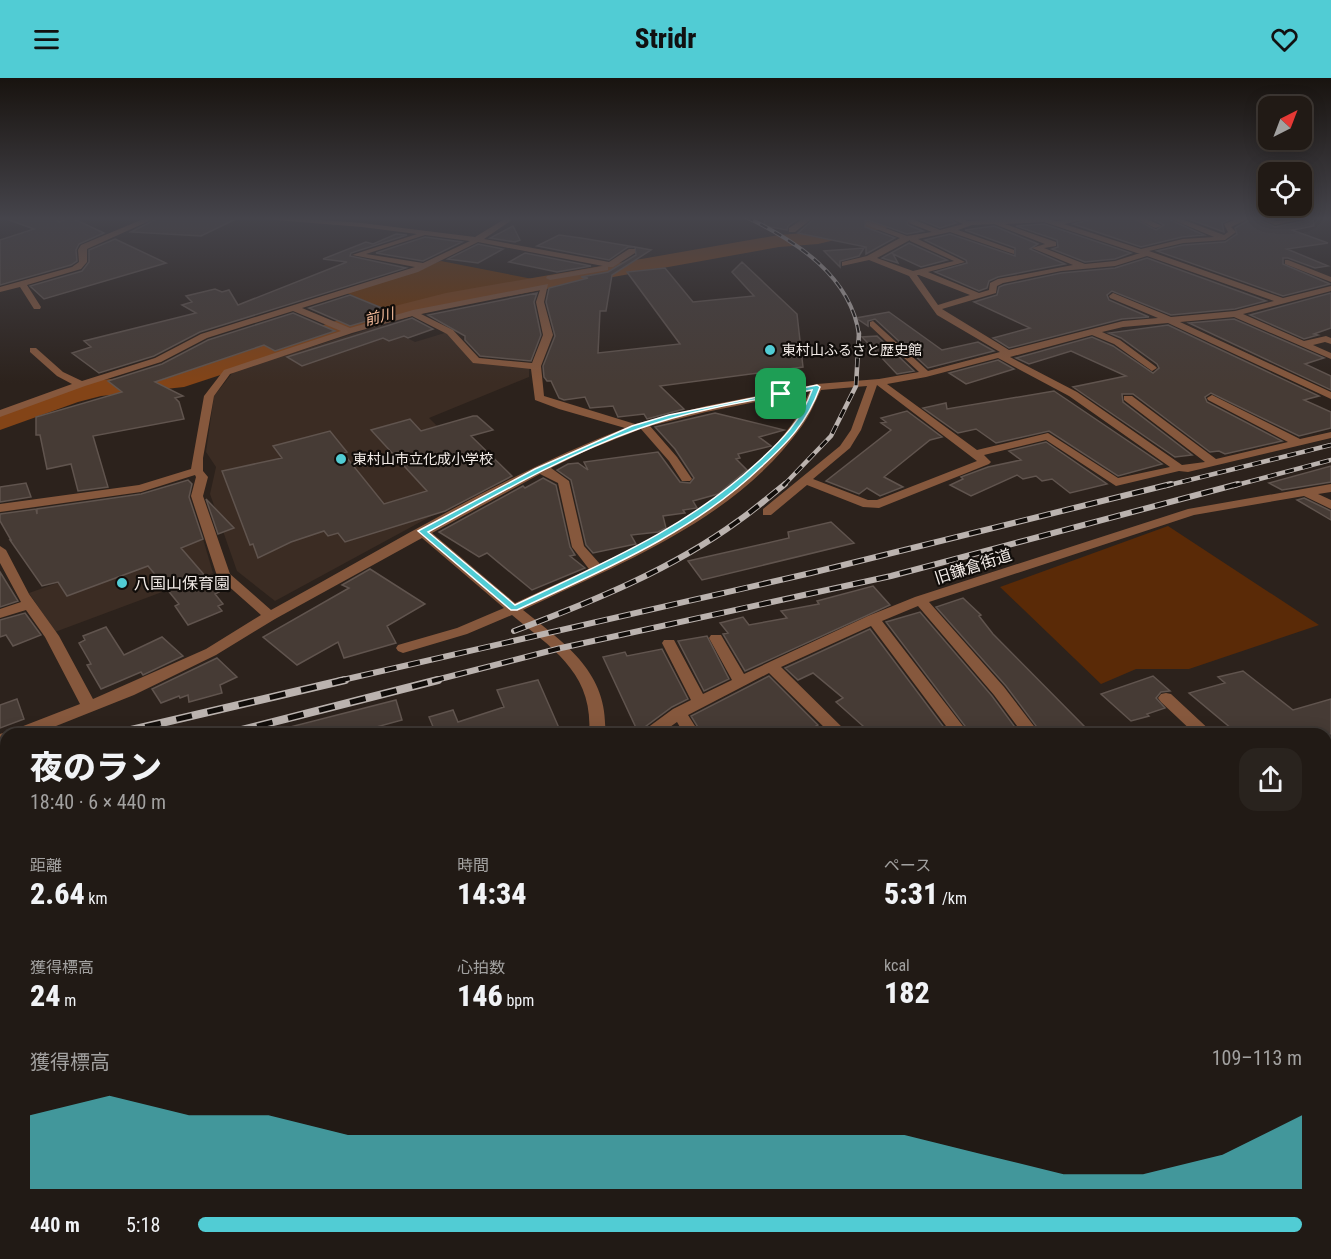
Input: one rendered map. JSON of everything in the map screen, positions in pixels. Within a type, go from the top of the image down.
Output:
[{"type":"street","points":[[0,290],[64,272]]},
{"type":"street","points":[[2,412],[158,360],[204,336],[406,272]]},
{"type":"street","points":[[550,278],[584,272]]},
{"type":"street","points":[[937,308],[993,291],[993,285],[1001,281],[1044,272]]},
{"type":"street","points":[[1205,272],[1280,300]]},
{"type":"street","points":[[1305,272],[1330,287]]},
{"type":"street","points":[[916,273],[980,296]]},
{"type":"street","points":[[916,273],[940,313],[1005,355],[1073,394],[1179,468]]},
{"type":"street","points":[[22,284],[37,306]]},
{"type":"street","points":[[270,616],[224,576],[197,496],[202,477],[197,471],[196,458],[209,396],[227,372],[349,331],[413,313],[546,286],[540,302],[548,335],[536,366],[539,398],[557,407],[604,416],[639,426],[673,459],[686,479]]},
{"type":"street","points":[[35,728],[90,708],[211,652],[270,616],[422,531],[538,470],[639,426],[706,409],[817,387],[876,382],[926,374],[1123,324],[1235,314],[1330,287]]},
{"type":"street","points":[[1113,296],[1170,320],[1331,396]]},
{"type":"street","points":[[294,308],[349,331]]},
{"type":"street","points":[[413,313],[450,332],[476,361],[536,366]]},
{"type":"street","points":[[1235,314],[1331,356]]},
{"type":"street","points":[[873,324],[926,374]]},
{"type":"street","points":[[1091,331],[1117,342],[1152,368]]},
{"type":"street","points":[[1303,344],[1326,339],[1331,341]]},
{"type":"street","points":[[33,350],[60,374],[81,384]]},
{"type":"street","points":[[804,480],[867,504],[879,504],[985,462],[876,382]]},
{"type":"street","points":[[766,512],[844,448],[856,430],[876,382]]},
{"type":"street","points":[[403,648],[480,625],[598,571],[685,524],[733,490],[791,435],[809,409],[817,387]]},
{"type":"street","points":[[1128,398],[1214,463]]},
{"type":"street","points":[[1212,398],[1297,442]]},
{"type":"street","points":[[976,454],[1048,436],[1116,482],[1179,468],[1188,469],[1331,435]]},
{"type":"street","points":[[538,470],[547,471],[563,481],[578,547],[598,571]]},
{"type":"street","points":[[0,508],[141,488],[197,471]]},
{"type":"street","name":"旧鎌倉街道","points":[[657,728],[771,666],[920,600],[1192,512],[1331,488]]},
{"type":"street","points":[[1307,493],[1331,505]]},
{"type":"street","points":[[422,531],[572,658],[582,670],[595,696],[599,720],[598,728]]},
{"type":"street","points":[[0,550],[5,564],[52,636],[90,708]]},
{"type":"street","points":[[920,600],[999,691],[1027,728]]},
{"type":"street","points":[[0,614],[30,604]]},
{"type":"street","points":[[873,619],[956,728]]},
{"type":"street","points":[[716,638],[741,682]]},
{"type":"street","points":[[669,643],[700,703]]},
{"type":"street","points":[[771,666],[836,728]]},
{"type":"street","points":[[1166,698],[1199,728]]},
{"type":"street","points":[[679,714],[688,728]]},
{"type":"shaded area","points":[[408,272],[498,272],[548,282],[392,313],[347,293]]},
{"type":"shaded area","name":"東村山市立化成小学校","points":[[382,325],[415,342],[448,332],[475,362],[529,366],[529,377],[429,418],[494,482],[275,601],[237,571],[210,494],[216,467],[206,452],[214,396],[234,371]]},
{"type":"shaded area","points":[[1168,526],[1319,625],[1189,669],[1136,669],[1101,684],[1000,587]]},
{"type":"shaded area","name":"八国山保育園","points":[[201,532],[213,573],[55,632],[29,593]]},
{"type":"building","points":[[0,272],[46,272],[0,285]]},
{"type":"building","points":[[78,272],[135,272],[44,299],[30,286]]},
{"type":"building","points":[[321,272],[393,272],[200,332],[154,356],[99,373],[72,353],[91,347],[84,341],[196,313],[182,305],[192,302],[186,296],[215,289],[222,292],[229,290],[238,305]]},
{"type":"building","points":[[617,272],[612,275],[606,311],[600,311],[598,353],[680,344],[627,272],[668,272],[693,302],[754,296],[732,272],[753,272],[797,314],[803,367],[660,386],[684,409],[647,419],[644,414],[618,417],[613,406],[590,408],[585,397],[564,400],[559,398],[551,381],[547,381],[544,377],[543,366],[555,336],[546,302],[549,288],[588,278],[581,277]]},
{"type":"building","points":[[935,272],[1023,272],[998,277],[989,281],[987,288],[979,291]]},
{"type":"building","points":[[1186,272],[1266,301],[1235,309],[1171,315],[1112,291],[1107,295],[1109,300],[1149,317],[1122,319],[1009,348],[993,338],[1030,328],[974,302],[997,295],[999,287],[1004,285],[1061,273]]},
{"type":"building","points":[[1216,272],[1302,272],[1330,284],[1283,296]]},
{"type":"building","points":[[537,293],[534,302],[541,335],[531,361],[480,356],[465,340],[465,336],[428,315]]},
{"type":"building","points":[[1331,293],[1331,328],[1304,339],[1250,315]]},
{"type":"building","points":[[350,295],[394,313],[350,326],[309,308]]},
{"type":"building","points":[[889,312],[942,350],[978,342],[994,351],[928,368],[875,319],[868,321],[868,326],[856,318]]},
{"type":"building","points":[[293,313],[335,331],[275,351],[264,345],[155,382],[183,396],[175,398],[179,402],[184,419],[93,436],[108,487],[78,491],[71,464],[47,469],[40,435],[36,435],[36,417],[122,392],[108,381],[162,364],[208,340]]},
{"type":"building","points":[[412,318],[433,329],[408,338],[404,336],[389,341],[383,338],[302,366],[287,357]]},
{"type":"building","points":[[1234,319],[1324,358],[1305,364],[1331,376],[1331,390],[1189,323]]},
{"type":"building","points":[[1168,325],[1319,396],[1304,400],[1331,412],[1331,428],[1299,436],[1211,393],[1205,397],[1207,402],[1282,441],[1225,454],[1219,451],[1210,452],[1133,394],[1122,394],[1123,402],[1192,455],[1175,457],[1073,387],[1126,376],[1071,351],[1029,364],[1016,358],[1092,337],[1113,346],[1153,373],[1159,368],[1157,364],[1121,338],[1109,333]]},
{"type":"building","points":[[877,336],[914,371],[897,374],[862,337]]},
{"type":"building","points":[[998,360],[1014,369],[966,384],[949,373]]},
{"type":"building","points":[[1054,391],[1162,464],[1118,476],[1049,431],[996,443],[976,429],[958,433],[923,408],[946,403],[947,409]]},
{"type":"building","points":[[907,411],[942,437],[930,440],[884,477],[903,487],[880,496],[867,488],[859,494],[826,481],[891,430],[881,423],[886,422],[881,418]]},
{"type":"building","points":[[715,413],[784,430],[759,437],[771,446],[738,454],[740,458],[736,459],[747,470],[718,494],[693,501],[697,508],[683,510],[685,513],[663,516],[666,528],[658,532],[631,535],[636,544],[593,553],[586,545],[571,480],[557,470],[568,464],[578,463],[588,470],[584,462],[658,452],[680,482],[690,483],[694,478],[675,449],[655,427]]},
{"type":"building","points":[[477,416],[493,430],[471,436],[512,476],[445,511],[345,542],[338,533],[328,536],[324,531],[291,542],[258,558],[253,544],[250,545],[222,471],[282,458],[273,446],[330,431],[347,452],[343,453],[384,504],[427,491],[371,430],[410,419],[421,431]]},
{"type":"building","points":[[1046,442],[1107,484],[1070,493],[1052,479],[1042,481],[1036,476],[1023,479],[1017,475],[971,496],[950,485],[963,479],[961,477],[988,467],[1021,460],[1009,451]]},
{"type":"building","points":[[1331,466],[1331,482],[1282,490],[1269,483]]},
{"type":"building","points":[[543,478],[556,485],[570,547],[575,555],[570,556],[585,568],[532,590],[487,553],[479,557],[439,532],[523,486],[525,488]]},
{"type":"building","points":[[188,480],[192,484],[189,497],[203,539],[181,548],[219,592],[215,594],[223,604],[218,606],[222,611],[188,625],[175,606],[179,604],[148,566],[67,596],[58,582],[42,586],[10,540],[0,521],[0,514],[36,509],[37,514],[37,509],[141,494]]},
{"type":"building","points":[[26,483],[31,497],[0,502],[0,487]]},
{"type":"building","points":[[1304,498],[1331,511],[1331,520],[1297,500]]},
{"type":"building","points":[[206,499],[234,528],[218,534]]},
{"type":"building","points":[[831,522],[854,543],[702,580],[688,561],[789,538],[788,532]]},
{"type":"building","points":[[370,569],[425,604],[387,626],[396,643],[344,658],[338,642],[297,665],[263,637],[349,588],[342,585]]},
{"type":"building","points":[[0,572],[18,601],[0,607]]},
{"type":"building","points":[[873,586],[890,605],[745,671],[723,634],[728,633],[720,623],[743,617],[749,625],[787,618],[781,611],[819,604],[817,601]]},
{"type":"building","points":[[963,598],[981,615],[979,616],[993,634],[1086,728],[1038,728],[1006,686],[936,607]]},
{"type":"building","points":[[920,612],[992,696],[1016,728],[966,728],[886,622]]},
{"type":"building","points":[[25,613],[41,635],[13,646],[6,635],[0,637],[0,620]]},
{"type":"building","points":[[106,627],[124,655],[162,637],[183,656],[143,675],[141,672],[101,689],[87,665],[91,664],[79,643],[85,640],[83,636]]},
{"type":"building","points":[[870,629],[944,728],[865,728],[836,702],[843,698],[813,673],[798,680],[785,668]]},
{"type":"building","points":[[707,636],[729,679],[704,691],[678,641]]},
{"type":"building","points":[[662,649],[688,699],[672,707],[643,728],[636,728],[603,657],[625,652],[627,656]]},
{"type":"building","points":[[217,658],[237,677],[220,685],[222,693],[189,702],[188,695],[180,698],[179,696],[161,703],[152,689]]},
{"type":"building","points":[[1243,671],[1293,710],[1331,699],[1331,728],[1231,728],[1189,693],[1225,683],[1218,677]]},
{"type":"building","points":[[769,676],[818,725],[813,728],[698,728],[691,716]]},
{"type":"building","points":[[1153,676],[1170,691],[1161,692],[1156,698],[1165,708],[1147,714],[1149,716],[1131,721],[1101,694]]},
{"type":"building","points":[[538,680],[559,728],[434,728],[429,717],[453,710],[458,722],[504,707],[497,690]]},
{"type":"building","points":[[17,699],[24,719],[0,728],[0,705]]},
{"type":"building","points":[[396,700],[402,720],[373,728],[290,727]]},
{"type":"waterway","name":"前川","points":[[0,421],[68,396],[101,388],[174,381],[345,326],[446,300],[603,272]]},
{"type":"railway","points":[[827,272],[845,295],[854,314],[859,335]]},
{"type":"railway","points":[[785,484],[831,436],[856,386],[859,335]]},
{"type":"railway","points":[[1165,486],[1331,445]]},
{"type":"railway","points":[[1233,486],[1331,460]]},
{"type":"railway","points":[[514,631],[630,584],[686,555],[744,517],[785,484]]},
{"type":"railway","points":[[338,681],[811,573],[1171,484]]},
{"type":"railway","points":[[432,681],[561,648],[891,576],[1238,484]]},
{"type":"railway","points":[[140,728],[345,680]]},
{"type":"railway","points":[[250,728],[438,680]]},
{"type":"place","name":"東村山ふるさと歴史館","points":[[770,350]]},
{"type":"place","name":"東村山市立化成小学校","points":[[341,459]]},
{"type":"place","name":"八国山保育園","points":[[122,583]]},
{"type":"route","points":[[817,387],[809,409],[791,435],[733,490],[685,524],[648,545],[598,571],[514,608],[422,531],[538,470],[634,428],[669,417],[781,394],[817,387]]}]
